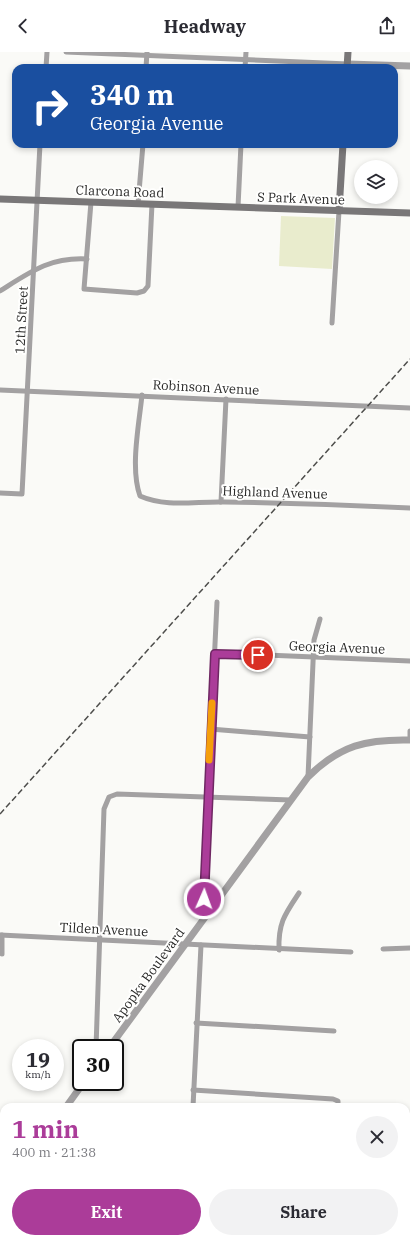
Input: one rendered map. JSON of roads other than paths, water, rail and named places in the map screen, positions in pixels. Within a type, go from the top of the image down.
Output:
[{"type":"main road","points":[[347,64],[348,52]]},
{"type":"main road","points":[[339,211],[343,148]]},
{"type":"main road","name":"Clarcona Road","points":[[0,199],[238,207]]},
{"type":"main road","name":"S Park Avenue","points":[[238,207],[410,213]]},
{"type":"street","points":[[46,64],[48,52]]},
{"type":"street","points":[[66,52],[146,54],[313,64]]},
{"type":"street","points":[[246,52],[246,64]]},
{"type":"street","points":[[398,66],[410,66]]},
{"type":"street","name":"12th Street","points":[[0,493],[22,494],[40,148]]},
{"type":"street","points":[[138,204],[143,148]]},
{"type":"street","points":[[238,207],[241,148]]},
{"type":"street","points":[[91,202],[84,289],[137,293],[144,291],[148,286],[152,204]]},
{"type":"street","points":[[332,323],[339,211]]},
{"type":"street","points":[[0,291],[34,269],[58,260],[71,258],[87,259]]},
{"type":"street","name":"Robinson Avenue","points":[[0,390],[142,395],[410,408]]},
{"type":"street","name":"Highland Avenue","points":[[142,395],[137,447],[136,486],[140,496],[150,500],[169,503],[221,502],[410,508]]},
{"type":"street","points":[[221,502],[226,399]]},
{"type":"street","points":[[212,908],[204,899],[210,729],[217,602]]},
{"type":"street","points":[[308,777],[314,657],[316,631],[320,620]]},
{"type":"street","name":"Georgia Avenue","points":[[215,654],[410,661]]},
{"type":"street","points":[[210,729],[310,737]]},
{"type":"street","points":[[410,731],[410,740]]},
{"type":"street","name":"Apopka Boulevard","points":[[116,1039],[308,777],[329,758],[352,746],[375,740],[410,740]]},
{"type":"street","points":[[96,1039],[101,940],[104,809],[109,797],[117,794],[291,800]]},
{"type":"street","points":[[279,950],[279,933],[282,918],[300,893]]},
{"type":"street","points":[[1,935],[2,954]]},
{"type":"street","name":"Tilden Avenue","points":[[1,935],[186,943],[279,950],[351,952]]},
{"type":"street","points":[[193,1103],[201,945]]},
{"type":"street","points":[[383,949],[410,948]]},
{"type":"street","points":[[196,1023],[334,1031]]},
{"type":"street","points":[[194,1090],[334,1099],[337,1103]]},
{"type":"street","points":[[69,1103],[78,1091]]},
{"type":"railway","points":[[0,814],[410,359]]}]
